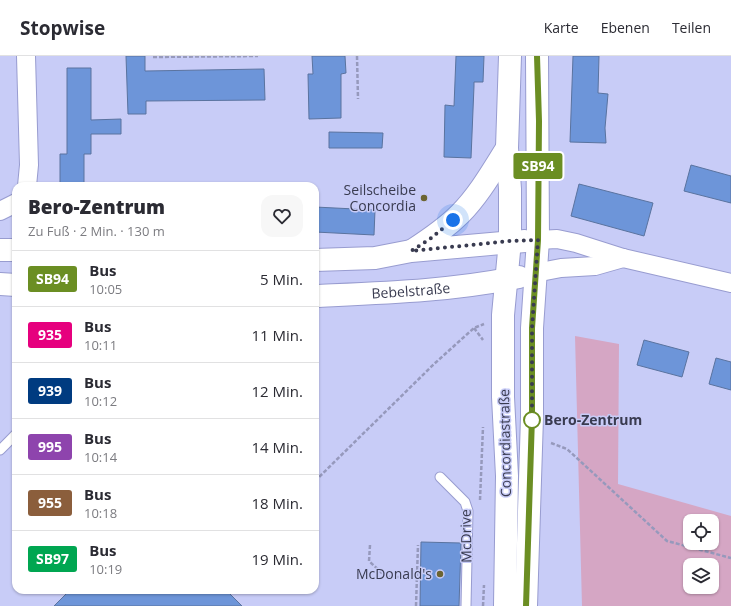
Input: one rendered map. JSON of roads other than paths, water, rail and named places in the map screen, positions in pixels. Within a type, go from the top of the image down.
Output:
[{"type":"street","points":[[26,56],[27,182]]},
{"type":"street","name":"Concordiastraße","points":[[505,606],[507,476],[503,397],[503,316],[510,241],[507,148],[510,56]]},
{"type":"street","name":"Concordiastraße","points":[[526,606],[531,437],[532,328],[538,240],[538,56]]},
{"type":"street","points":[[411,251],[436,235],[464,209],[507,148]]},
{"type":"street","points":[[0,211],[12,206]]},
{"type":"street","points":[[319,260],[375,258],[411,251],[510,241],[557,239],[594,248],[623,258],[731,283]]},
{"type":"street","points":[[0,250],[12,250]]},
{"type":"street","points":[[506,279],[561,268],[595,266],[623,258]]},
{"type":"street","name":"Bebelstraße","points":[[319,296],[450,287],[506,279]]},
{"type":"street","points":[[0,284],[12,285]]},
{"type":"lane","points":[[0,450],[12,438]]},
{"type":"lane","name":"McDrive","points":[[440,477],[465,502],[468,511],[466,606]]},
{"type":"place","name":"Seilscheibe Concordia","points":[[424,198]]},
{"type":"place","name":"Bero-Zentrum","points":[[532,420]]},
{"type":"place","name":"McDonald's","points":[[440,574]]}]
